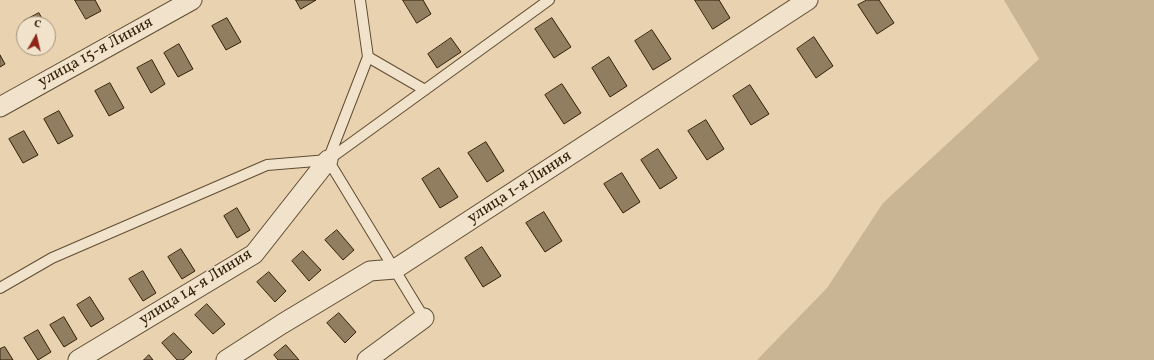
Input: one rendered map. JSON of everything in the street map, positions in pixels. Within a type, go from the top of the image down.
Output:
[{"type":"street","name":"улица 15-я Линия","points":[[0,107],[192,0]]},
{"type":"street","name":"улица 1-я Линия","points":[[226,360],[370,271],[395,269],[808,0]]},
{"type":"street","name":"улица 14-я Линия","points":[[78,360],[254,254],[328,160]]},
{"type":"street","points":[[367,360],[424,318]]},
{"type":"lane","points":[[328,160],[368,57],[360,0]]},
{"type":"lane","points":[[0,288],[52,258],[267,165],[328,160],[549,0]]},
{"type":"lane","points":[[368,57],[425,90]]},
{"type":"lane","points":[[328,160],[424,318]]},
{"type":"shaded area","points":[[1004,0],[1154,0],[1154,360],[757,360],[827,288],[883,203],[1039,59]]},
{"type":"building","points":[[75,0],[95,0],[101,11],[86,19]]},
{"type":"building","points":[[296,0],[316,0],[301,9]]},
{"type":"building","points":[[403,0],[423,0],[431,14],[417,23]]},
{"type":"building","points":[[695,0],[719,0],[730,18],[713,29]]},
{"type":"building","points":[[867,0],[879,0],[894,23],[877,34],[858,5]]},
{"type":"building","points":[[39,13],[41,16],[33,16]]},
{"type":"building","points":[[227,18],[241,42],[226,50],[212,26]]},
{"type":"building","points":[[552,18],[571,47],[554,58],[535,29]]},
{"type":"building","points":[[652,30],[671,59],[653,70],[635,41]]},
{"type":"building","points":[[814,37],[833,66],[816,78],[797,49]]},
{"type":"building","points":[[451,38],[461,52],[437,68],[428,54]]},
{"type":"building","points":[[179,44],[193,69],[178,77],[164,53]]},
{"type":"building","points":[[0,55],[5,64],[0,67]]},
{"type":"building","points":[[609,57],[627,86],[610,97],[592,68]]},
{"type":"building","points":[[152,60],[165,84],[151,93],[137,68]]},
{"type":"building","points":[[110,83],[124,108],[109,116],[95,91]]},
{"type":"building","points":[[562,84],[581,113],[564,124],[545,95]]},
{"type":"building","points":[[750,85],[769,114],[751,125],[733,96]]},
{"type":"building","points":[[59,111],[73,136],[58,144],[44,119]]},
{"type":"building","points":[[706,120],[724,149],[707,160],[688,131]]},
{"type":"building","points":[[24,131],[38,155],[23,163],[9,139]]},
{"type":"building","points":[[486,142],[504,171],[487,182],[468,153]]},
{"type":"building","points":[[658,149],[677,178],[660,189],[641,160]]},
{"type":"building","points":[[439,168],[458,197],[440,208],[422,179]]},
{"type":"building","points":[[622,173],[640,202],[623,213],[604,184]]},
{"type":"building","points":[[237,208],[250,230],[237,238],[224,216]]},
{"type":"building","points":[[544,212],[562,241],[545,252],[526,223]]},
{"type":"building","points":[[337,230],[354,250],[343,260],[325,240]]},
{"type":"building","points":[[482,247],[501,276],[483,287],[465,258]]},
{"type":"building","points":[[181,249],[195,271],[182,279],[168,257]]},
{"type":"building","points":[[303,251],[321,270],[309,281],[292,261]]},
{"type":"building","points":[[143,271],[156,293],[143,301],[129,279]]},
{"type":"building","points":[[269,272],[286,291],[275,302],[257,282]]},
{"type":"building","points":[[90,297],[104,319],[91,327],[77,305]]},
{"type":"building","points":[[207,304],[225,324],[213,334],[195,315]]},
{"type":"building","points":[[339,313],[356,332],[345,343],[327,323]]},
{"type":"building","points":[[64,317],[77,339],[64,347],[50,325]]},
{"type":"building","points":[[38,330],[51,352],[38,360],[24,338]]},
{"type":"building","points":[[174,333],[192,352],[183,360],[177,360],[162,343]]},
{"type":"building","points":[[286,345],[299,360],[278,360],[274,355]]},
{"type":"building","points":[[5,347],[13,360],[0,360],[0,349]]},
{"type":"building","points":[[149,355],[153,360],[144,360]]}]
